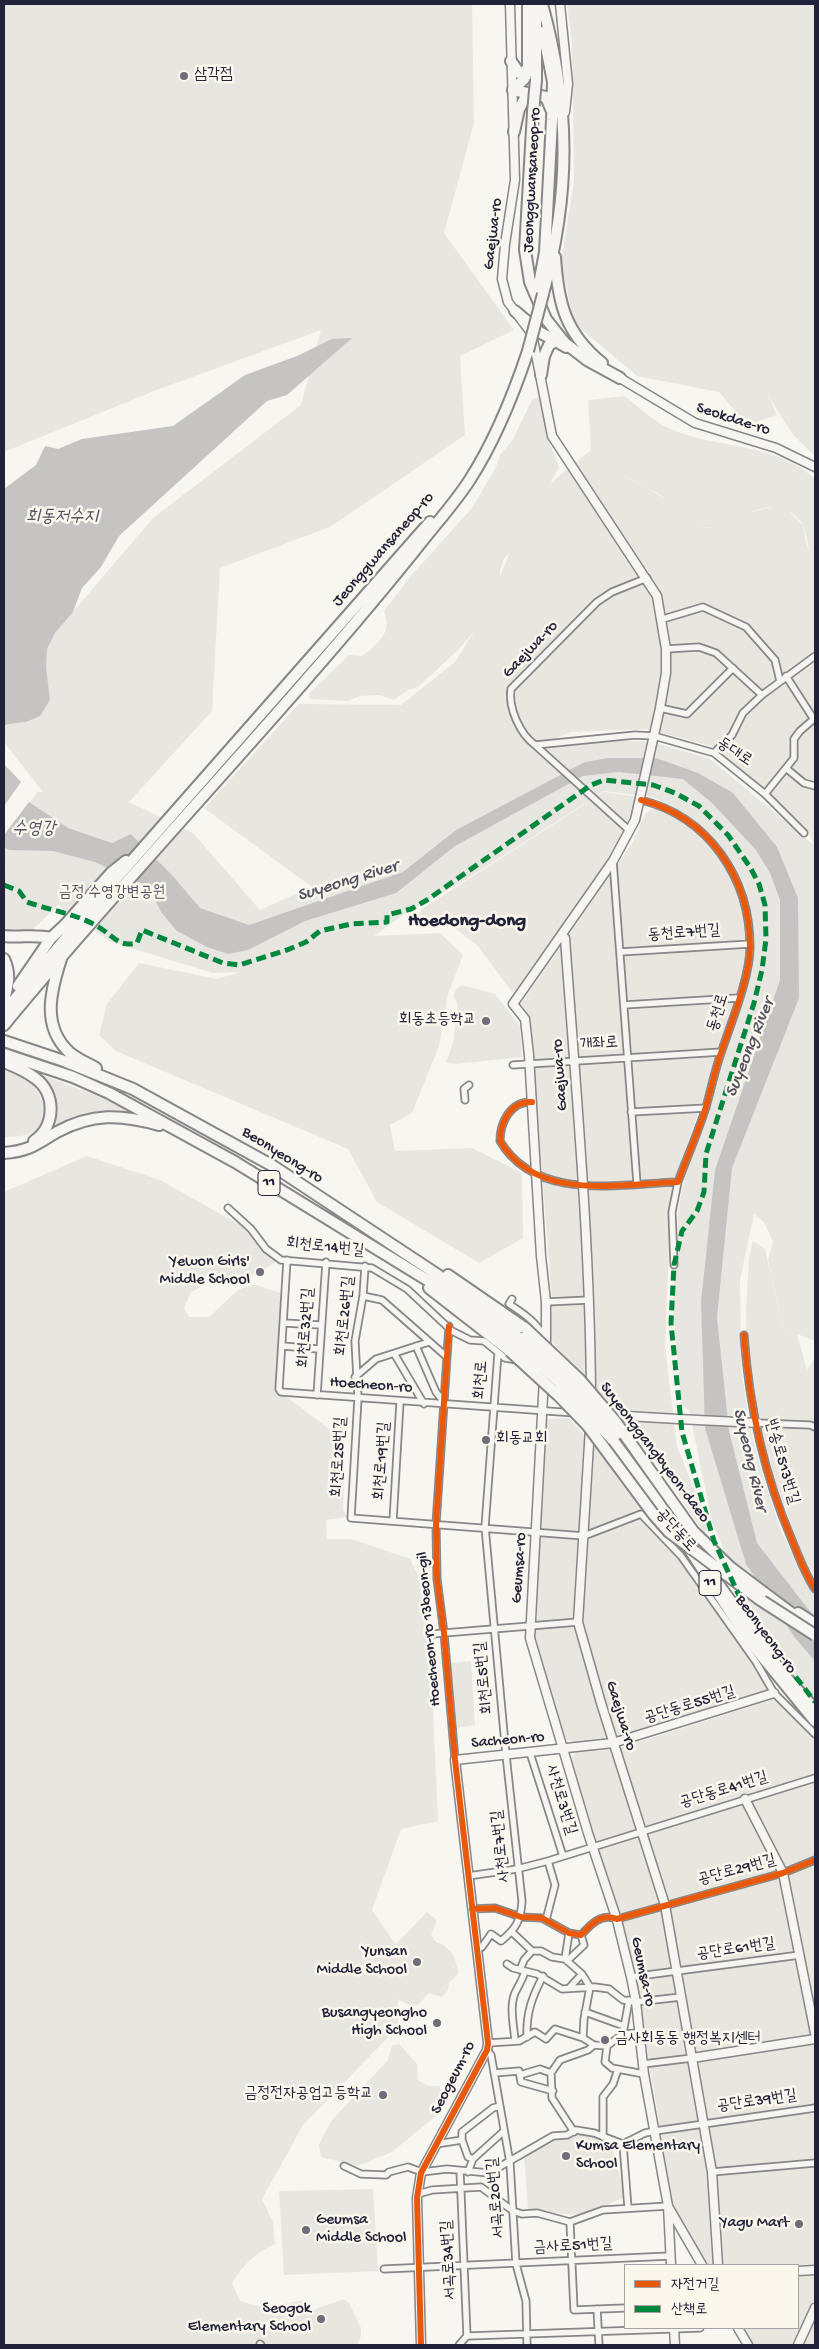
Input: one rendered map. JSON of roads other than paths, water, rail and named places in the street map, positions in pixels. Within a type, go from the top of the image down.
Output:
[{"type":"highway","points":[[514,90],[525,78],[528,68],[528,4]]},
{"type":"highway","points":[[535,4],[536,80],[525,250],[526,267],[532,289],[546,319],[572,350]]},
{"type":"highway","name":"Jeonggwansaneop-ro","points":[[535,4],[553,82],[540,293]]},
{"type":"highway","name":"Jeonggwansaneop-ro","points":[[540,293],[555,240],[563,188],[564,119],[554,47],[542,4]]},
{"type":"highway","points":[[511,61],[519,72],[524,72],[528,68]]},
{"type":"highway","points":[[514,90],[546,96],[552,112]]},
{"type":"highway","points":[[514,132],[519,108],[528,93]]},
{"type":"highway","points":[[555,240],[561,302],[571,330],[580,344],[620,378]]},
{"type":"highway","points":[[526,350],[540,293]]},
{"type":"highway","points":[[515,311],[541,333],[620,378]]},
{"type":"highway","points":[[541,375],[546,349],[549,344],[556,342]]},
{"type":"highway","name":"Jeonggwansaneop-ro","points":[[181,814],[220,761],[372,586],[441,510],[463,478],[497,421],[526,350]]},
{"type":"highway","name":"Jeonggwansaneop-ro","points":[[4,1012],[60,951],[152,840],[229,768],[381,593],[469,482],[504,414],[526,350]]},
{"type":"highway","points":[[4,1025],[60,951],[181,814]]},
{"type":"highway","points":[[4,1002],[22,981],[50,938],[65,925],[111,873],[152,840]]},
{"type":"highway","points":[[4,936],[28,937],[39,935],[50,938]]},
{"type":"highway","points":[[60,951],[49,1002],[53,1022],[61,1041],[74,1055],[133,1089]]},
{"type":"highway","points":[[4,959],[9,980],[4,1002]]},
{"type":"highway","name":"Beonyeong-ro","points":[[4,1040],[64,1061],[133,1089],[274,1166],[403,1251],[461,1282],[516,1344]]},
{"type":"highway","name":"Beonyeong-ro","points":[[4,1054],[74,1077],[109,1093],[235,1162],[395,1260],[516,1344]]},
{"type":"highway","points":[[4,1062],[36,1078],[48,1093],[51,1114],[44,1132],[29,1145],[16,1149],[4,1149]]},
{"type":"highway","points":[[4,1153],[34,1148],[56,1133],[80,1121],[102,1117],[126,1117],[177,1131]]},
{"type":"highway","points":[[516,1344],[558,1395],[588,1426],[654,1515],[669,1532],[815,1630]]},
{"type":"highway","name":"11","points":[[516,1344],[569,1381],[615,1437]]},
{"type":"highway","name":"Suyeonggangbyeon-daeo","points":[[516,1344],[580,1380],[616,1421],[694,1531],[761,1595]]},
{"type":"highway","name":"Beonyeong-ro","points":[[615,1437],[642,1464],[719,1586],[769,1655],[815,1709]]},
{"type":"highway","name":"Beonyeong-ro","points":[[615,1437],[748,1640],[815,1721]]},
{"type":"highway","points":[[761,1595],[815,1624]]},
{"type":"highway","points":[[761,1595],[815,1635]]},
{"type":"highway","points":[[761,1595],[815,1640]]},
{"type":"main road","name":"Gaejwa-ro","points":[[510,4],[511,61],[514,90],[515,180],[504,244],[502,279],[508,302],[532,334],[552,436],[647,578],[657,596],[663,619],[666,649],[666,673],[660,708],[641,799],[630,831],[613,861],[562,934],[566,938],[589,1300],[591,1414],[578,1622],[641,1831],[666,1905],[676,1972],[712,2172],[718,2264]]},
{"type":"main road","points":[[560,4],[568,84],[564,119]]},
{"type":"main road","name":"Seokdae-ro","points":[[620,378],[695,424],[776,448],[815,467]]},
{"type":"main road","name":"Geumsa-ro","points":[[562,934],[513,1004],[525,1019],[546,1302],[545,1375],[541,1413],[530,1638],[592,1846],[617,1918],[631,1977],[644,2074],[668,2206],[671,2264]]},
{"type":"main road","points":[[591,1414],[758,1423]]},
{"type":"main road","points":[[590,1437],[607,1415]]},
{"type":"main road","name":"공단동로55번길","points":[[564,1750],[614,1743],[774,1693]]},
{"type":"main road","name":"Sacheon-ro","points":[[454,1760],[564,1750]]},
{"type":"main road","name":"Seogeum-ro","points":[[421,2345],[418,2194],[422,2172],[488,2046],[454,1760]]},
{"type":"main road","points":[[745,1799],[783,1873],[815,2033]]},
{"type":"main road","points":[[692,2058],[815,2039]]},
{"type":"main road","name":"Geumsa-ro","points":[[668,2206],[701,2264]]},
{"type":"main road","points":[[670,2236],[683,2232]]},
{"type":"main road","points":[[799,2272],[815,2270]]},
{"type":"main road","points":[[801,2344],[815,2308]]},
{"type":"main road","points":[[674,2329],[674,2345]]},
{"type":"main road","points":[[738,2329],[744,2344]]},
{"type":"street","name":"Gaejwa-ro","points":[[630,831],[535,745],[523,737],[509,699],[511,689],[597,602],[612,592],[647,578]]},
{"type":"street","points":[[663,619],[703,607],[746,627],[775,660],[780,680]]},
{"type":"street","points":[[666,649],[699,647],[716,653],[762,695]]},
{"type":"street","points":[[714,753],[732,735],[743,713],[780,680],[815,656]]},
{"type":"street","points":[[660,708],[687,714],[733,668]]},
{"type":"street","points":[[765,794],[794,758],[794,739],[814,718],[786,676]]},
{"type":"street","points":[[535,745],[604,737],[653,740]]},
{"type":"street","name":"동대로","points":[[653,740],[714,753],[765,794],[804,833]]},
{"type":"street","points":[[787,769],[804,783],[815,786]]},
{"type":"street","name":"동천로","points":[[641,799],[656,804],[687,821],[724,856],[740,890],[750,944],[747,968],[706,1108],[678,1182],[672,1212],[674,1265]]},
{"type":"street","points":[[613,861],[636,1184]]},
{"type":"street","name":"동천로7번길","points":[[620,952],[750,944]]},
{"type":"street","points":[[624,1005],[738,998]]},
{"type":"street","points":[[627,1057],[721,1052]]},
{"type":"street","name":"개좌로","points":[[513,1065],[627,1057]]},
{"type":"street","points":[[465,1100],[464,1089],[469,1085]]},
{"type":"street","points":[[532,1102],[526,1102],[507,1115],[502,1123],[500,1141],[519,1163],[536,1176],[583,1187],[678,1182]]},
{"type":"street","points":[[631,1112],[706,1108]]},
{"type":"street","name":"회천로14번길","points":[[228,1208],[251,1229],[266,1249],[281,1260],[365,1266],[407,1288],[449,1326],[452,1331],[462,1337],[484,1341],[498,1353],[516,1344]]},
{"type":"street","name":"Hoecheon-ro","points":[[288,1260],[279,1389],[281,1392],[541,1413],[591,1414]]},
{"type":"street","name":"회천로32번길","points":[[317,1395],[326,1262]]},
{"type":"street","name":"회천로26번길","points":[[358,1398],[355,1377],[355,1341],[363,1296],[365,1266]]},
{"type":"street","points":[[363,1296],[382,1300],[447,1357]]},
{"type":"street","points":[[512,1299],[509,1304],[525,1314],[541,1331],[546,1342],[529,1362]]},
{"type":"street","points":[[546,1302],[589,1300]]},
{"type":"street","points":[[284,1323],[321,1325]]},
{"type":"street","points":[[444,1404],[449,1326]]},
{"type":"street","name":"반송로513번길","points":[[744,1335],[747,1384],[763,1460],[785,1525],[815,1589]]},
{"type":"street","points":[[355,1377],[376,1359],[395,1355],[404,1349],[429,1342]]},
{"type":"street","points":[[516,1344],[529,1362],[545,1375]]},
{"type":"street","points":[[283,1346],[319,1348]]},
{"type":"street","points":[[416,1346],[436,1392],[444,1404]]},
{"type":"street","name":"회천로","points":[[494,1409],[498,1353]]},
{"type":"street","points":[[395,1355],[424,1404]]},
{"type":"street","name":"회천로25번길","points":[[358,1398],[350,1518],[393,1521]]},
{"type":"street","name":"회천로19번길","points":[[393,1521],[400,1402]]},
{"type":"street","name":"Hoecheon-ro 13beon-gil","points":[[444,1404],[436,1524],[437,1579],[444,1633],[454,1760]]},
{"type":"street","name":"회천로5번길","points":[[494,1409],[486,1527],[506,1755]]},
{"type":"street","name":"반송로513번길","points":[[758,1423],[810,1425],[815,1427]]},
{"type":"street","name":"공단동로","points":[[584,1536],[641,1514],[681,1556],[756,1662],[774,1693],[815,1734]]},
{"type":"street","points":[[393,1521],[584,1536]]},
{"type":"street","points":[[494,1628],[578,1622]]},
{"type":"street","name":"회천로5번길","points":[[432,1634],[494,1628]]},
{"type":"street","name":"사천로3번길","points":[[530,1753],[563,1856]]},
{"type":"street","name":"사천로7번길","points":[[506,1755],[522,1901],[521,1918]]},
{"type":"street","name":"공단동로41번길","points":[[641,1831],[815,1778]]},
{"type":"street","points":[[468,1876],[517,1869],[548,1861],[641,1831]]},
{"type":"street","name":"공단로29번길","points":[[666,1905],[783,1873],[815,1860]]},
{"type":"street","points":[[546,1920],[555,1885],[548,1861]]},
{"type":"street","points":[[581,1935],[594,1921],[607,1917],[617,1918],[666,1905]]},
{"type":"street","points":[[472,1909],[495,1908],[521,1918],[546,1920],[569,1934],[581,1935]]},
{"type":"street","points":[[477,1949],[482,1947],[492,1934],[501,1940],[512,1932],[521,1918]]},
{"type":"street","points":[[512,1932],[532,1951],[541,1951],[552,1957],[566,1960],[582,1974],[590,1987],[585,2012],[583,2038]]},
{"type":"street","points":[[566,1960],[569,1934]]},
{"type":"street","points":[[566,1960],[584,1945],[581,1935]]},
{"type":"street","points":[[515,2042],[512,2008],[516,1990],[521,1985],[521,1964],[532,1951]]},
{"type":"street","name":"공단로61번길","points":[[676,1972],[800,1955]]},
{"type":"street","points":[[507,1964],[522,1971],[543,1976],[562,1989],[590,1987],[609,1989],[623,2000],[633,2001],[681,1997]]},
{"type":"street","points":[[631,1977],[676,1972]]},
{"type":"street","points":[[569,1988],[582,1974]]},
{"type":"street","points":[[527,2037],[526,2019],[532,1997],[543,1976]]},
{"type":"street","points":[[624,2034],[624,2026],[633,2001]]},
{"type":"street","points":[[585,2012],[624,2026]]},
{"type":"street","points":[[488,2046],[515,2042],[535,2032],[546,2039],[555,2029],[583,2038],[594,2045],[608,2046],[624,2034],[639,2033]]},
{"type":"street","points":[[574,2132],[552,2098],[551,2073],[560,2060],[588,2050],[594,2045]]},
{"type":"street","name":"서곡로20번길","points":[[488,2046],[510,2163],[516,2264],[526,2301],[527,2345]]},
{"type":"street","points":[[608,2046],[605,2062],[618,2069],[644,2074]]},
{"type":"street","points":[[643,2064],[692,2058]]},
{"type":"street","points":[[494,2073],[519,2073],[540,2069],[551,2073]]},
{"type":"street","points":[[603,2137],[603,2097],[613,2084],[618,2069]]},
{"type":"street","points":[[519,2073],[521,2082],[553,2091]]},
{"type":"street","points":[[473,2159],[468,2157],[462,2140],[462,2132],[493,2108],[500,2106]]},
{"type":"street","name":"공단로39번길","points":[[703,2123],[815,2108]]},
{"type":"street","points":[[344,2166],[360,2174],[386,2175],[389,2172],[408,2167],[422,2172],[447,2169],[490,2173],[510,2163],[523,2152],[553,2136],[584,2131],[623,2144],[645,2133],[703,2123]]},
{"type":"street","points":[[468,2172],[473,2159],[504,2130]]},
{"type":"street","points":[[436,2144],[462,2140]]},
{"type":"street","points":[[623,2144],[628,2208]]},
{"type":"street","points":[[712,2172],[815,2163]]},
{"type":"street","name":"서곡로34번길","points":[[460,2171],[459,2187],[467,2336]]},
{"type":"street","points":[[418,2194],[432,2190],[459,2187],[481,2187],[513,2211],[522,2214],[536,2213],[570,2222],[604,2210],[668,2206]]},
{"type":"street","points":[[570,2222],[574,2310],[624,2308]]},
{"type":"street","name":"금사로51번길","points":[[384,2269],[670,2256]]},
{"type":"street","points":[[597,2309],[599,2345]]},
{"type":"street","points":[[459,2345],[467,2336],[674,2329]]},
{"type":"water","name":"회동저수지","points":[[352,338],[287,395],[267,401],[119,536],[101,567],[82,588],[73,612],[55,633],[47,649],[46,667],[50,700],[40,716],[26,722],[4,726],[4,489],[36,465],[45,446],[58,449],[82,439],[173,426],[245,375],[297,356],[332,339]]},
{"type":"water","name":"수영강","points":[[608,758],[656,758],[698,773],[733,793],[777,847],[798,898],[799,998],[732,1168],[717,1317],[729,1431],[757,1543],[815,1618],[815,1661],[795,1638],[746,1564],[705,1428],[701,1302],[715,1170],[780,980],[780,900],[770,873],[756,850],[712,803],[683,779],[619,772],[583,776],[455,846],[396,893],[305,921],[248,950],[228,954],[207,947],[177,931],[161,912],[149,887],[95,862],[53,851],[9,850],[4,847],[4,835],[29,802],[68,828],[112,843],[131,834],[172,875],[200,908],[249,925],[403,872],[456,830],[585,762]]},
{"type":"water","points":[[4,764],[21,782],[4,806]]},
{"type":"place","name":"삼각점","points":[[184,76]]},
{"type":"place","name":"회동초등학교","points":[[486,1021]]},
{"type":"place","name":"Yewon Girls' Middle School","points":[[260,1272]]},
{"type":"place","name":"회동교회","points":[[486,1440]]},
{"type":"place","name":"Yunsan Middle School","points":[[417,1962]]},
{"type":"place","name":"Busangyeongho High School","points":[[437,2023]]},
{"type":"place","name":"금사회동동 행정복지센터","points":[[605,2040]]},
{"type":"place","name":"금정전자공업고등학교","points":[[383,2095]]},
{"type":"place","name":"Kumsa Elementary School","points":[[566,2156]]},
{"type":"place","name":"Yagu Mart","points":[[799,2224]]},
{"type":"place","name":"Geumsa Middle School","points":[[306,2230]]},
{"type":"place","name":"Seogok Elementary School","points":[[321,2319]]},
{"type":"district","name":"Hoedong-dong","points":[[467,922]]},
{"type":"water label","name":"Suyeong River","points":[[348,882]]},
{"type":"water label","name":"Suyeong River","points":[[751,1048]]},
{"type":"water label","name":"Suyeong River","points":[[749,1460]]},
{"type":"park label","name":"금정 수영강변공원","points":[[112,894]]}]
